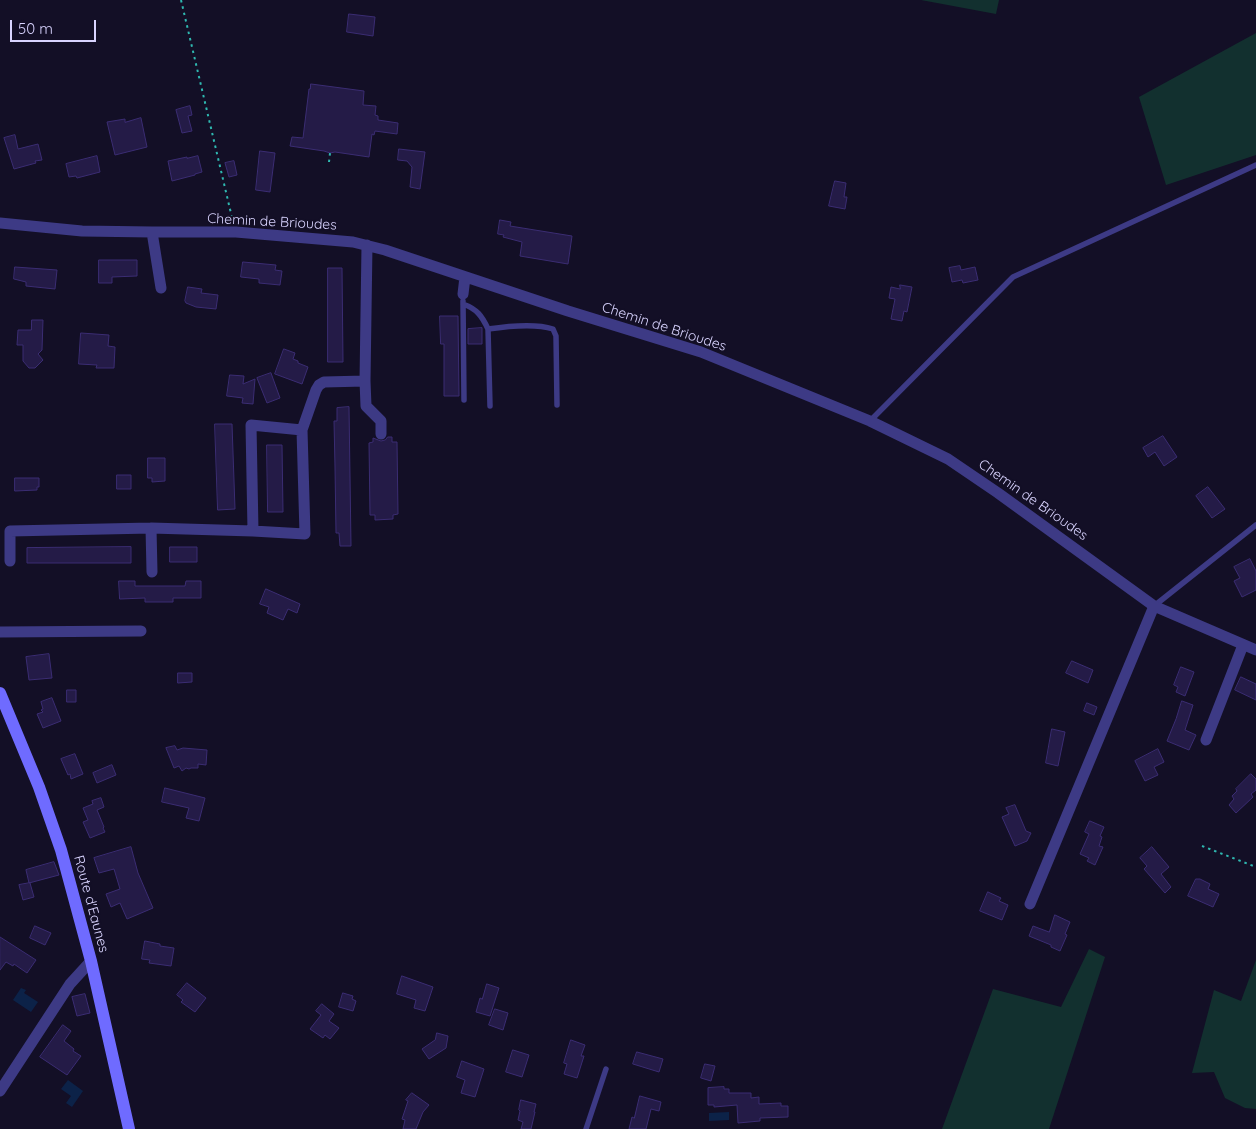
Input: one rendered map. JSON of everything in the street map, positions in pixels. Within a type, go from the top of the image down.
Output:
[{"type":"main road","name":"Route d'Eaunes","points":[[0,693],[3,708],[39,787],[61,850],[91,961],[129,1129]]},
{"type":"street","name":"Chemin de Brioudes","points":[[0,223],[82,231],[236,232],[353,242],[385,250],[568,311],[701,352],[870,422],[948,459],[1154,606],[1256,650]]},
{"type":"street","points":[[152,232],[161,288]]},
{"type":"street","points":[[367,245],[366,406],[381,420],[381,434]]},
{"type":"street","points":[[463,299],[465,277]]},
{"type":"street","points":[[10,561],[10,531],[151,528],[304,534],[302,430],[316,390],[324,382],[365,381]]},
{"type":"street","points":[[252,531],[250,426],[302,430]]},
{"type":"street","points":[[151,528],[152,572]]},
{"type":"street","points":[[1030,904],[1154,606]]},
{"type":"street","points":[[0,632],[141,631]]},
{"type":"street","points":[[1206,740],[1243,645]]},
{"type":"street","points":[[0,1091],[70,984],[91,961]]},
{"type":"lane","points":[[870,422],[1013,276],[1256,165]]},
{"type":"lane","points":[[463,299],[482,317],[488,329],[490,406]]},
{"type":"lane","points":[[463,299],[464,400]]},
{"type":"lane","points":[[488,329],[544,326],[553,329],[556,336],[558,405]]},
{"type":"lane","points":[[1154,606],[1256,525]]},
{"type":"lane","points":[[586,1129],[606,1069]]},
{"type":"path","points":[[181,0],[236,232]]},
{"type":"path","points":[[329,162],[330,153]]},
{"type":"path","points":[[1202,846],[1256,867]]},
{"type":"green space","points":[[921,0],[999,0],[996,14]]},
{"type":"green space","points":[[1256,33],[1256,155],[1166,185],[1139,97]]},
{"type":"green space","points":[[1089,949],[1105,957],[1049,1129],[942,1129],[993,989],[1061,1007]]},
{"type":"green space","points":[[1256,960],[1256,1109],[1245,1108],[1225,1098],[1214,1072],[1192,1073],[1214,990],[1241,1001]]},
{"type":"water","points":[[21,988],[26,990],[24,993],[38,1002],[31,1012],[13,1000]]},
{"type":"water","points":[[68,1080],[83,1091],[72,1107],[66,1103],[71,1096],[61,1089]]},
{"type":"water","points":[[729,1112],[729,1120],[709,1121],[709,1113]]},
{"type":"building","points":[[349,14],[375,17],[373,36],[347,32]]},
{"type":"building","points":[[311,84],[364,91],[363,105],[376,106],[375,115],[378,116],[378,120],[398,123],[397,134],[375,131],[374,135],[372,134],[369,157],[290,146],[292,137],[303,138]]},
{"type":"building","points":[[190,106],[192,115],[188,116],[192,131],[182,133],[176,110]]},
{"type":"building","points":[[141,118],[147,147],[115,155],[107,122],[125,119],[125,122]]},
{"type":"building","points":[[15,135],[18,149],[38,144],[42,160],[14,169],[4,138]]},
{"type":"building","points":[[399,149],[425,152],[420,189],[410,187],[412,167],[407,161],[398,160]]},
{"type":"building","points":[[260,151],[275,153],[270,192],[256,190]]},
{"type":"building","points":[[97,156],[100,172],[77,178],[76,176],[69,177],[66,164]]},
{"type":"building","points":[[198,156],[202,172],[172,181],[168,161]]},
{"type":"building","points":[[234,161],[237,175],[229,177],[225,163]]},
{"type":"building","points":[[835,181],[846,183],[844,197],[847,197],[845,209],[829,206]]},
{"type":"building","points":[[500,220],[511,222],[510,226],[572,236],[568,264],[520,256],[522,242],[498,234]]},
{"type":"building","points":[[99,260],[137,260],[137,276],[112,277],[112,283],[99,283]]},
{"type":"building","points":[[243,262],[276,265],[275,270],[282,271],[280,285],[259,283],[259,279],[241,277]]},
{"type":"building","points":[[960,266],[961,270],[975,267],[978,280],[963,283],[962,280],[952,282],[949,268]]},
{"type":"building","points":[[15,267],[57,270],[55,289],[26,286],[26,282],[14,279]]},
{"type":"building","points":[[328,268],[342,268],[343,362],[328,362]]},
{"type":"building","points":[[900,285],[912,287],[907,312],[904,311],[902,321],[891,319],[895,299],[889,298],[891,287],[900,289]]},
{"type":"building","points":[[188,287],[202,289],[201,293],[218,295],[216,309],[196,307],[186,303]]},
{"type":"building","points":[[440,316],[458,316],[459,396],[444,396],[444,344],[441,344]]},
{"type":"building","points":[[32,320],[43,320],[42,350],[38,354],[43,360],[35,368],[29,368],[23,361],[23,345],[17,345],[18,330],[31,330]]},
{"type":"building","points":[[482,328],[482,344],[468,344],[468,329]]},
{"type":"building","points":[[81,333],[109,335],[108,346],[115,347],[114,368],[96,368],[97,365],[79,364]]},
{"type":"building","points":[[284,349],[295,353],[293,359],[308,367],[302,384],[275,374]]},
{"type":"building","points":[[271,373],[280,398],[267,403],[257,378]]},
{"type":"building","points":[[230,375],[244,376],[243,384],[255,379],[253,404],[242,403],[243,398],[227,396]]},
{"type":"building","points":[[349,407],[351,546],[340,546],[339,533],[336,533],[334,421],[337,421],[337,408]]},
{"type":"building","points":[[215,424],[232,424],[235,509],[218,510]]},
{"type":"building","points":[[1163,436],[1177,457],[1164,466],[1155,452],[1148,457],[1143,448]]},
{"type":"building","points":[[392,437],[392,442],[397,442],[398,514],[393,515],[393,519],[375,520],[375,515],[370,515],[369,443],[373,442],[373,438],[381,441]]},
{"type":"building","points":[[267,445],[282,445],[283,512],[268,512]]},
{"type":"building","points":[[148,458],[165,458],[165,481],[152,482],[152,478],[148,478]]},
{"type":"building","points":[[117,475],[131,475],[131,489],[117,489]]},
{"type":"building","points":[[15,478],[39,478],[39,487],[37,487],[37,490],[15,491]]},
{"type":"building","points":[[1208,487],[1225,509],[1212,518],[1196,496]]},
{"type":"building","points":[[131,547],[131,563],[27,563],[27,548]]},
{"type":"building","points":[[170,547],[197,547],[197,562],[170,562]]},
{"type":"building","points":[[1250,559],[1256,571],[1256,590],[1242,597],[1234,581],[1240,578],[1234,567]]},
{"type":"building","points":[[119,581],[135,581],[135,586],[185,586],[186,581],[201,581],[201,598],[173,598],[173,602],[145,602],[145,598],[120,599]]},
{"type":"building","points":[[266,589],[300,604],[297,613],[288,609],[283,620],[267,613],[269,607],[260,604]]},
{"type":"building","points":[[49,654],[52,678],[29,680],[26,657]]},
{"type":"building","points":[[1072,661],[1093,670],[1088,683],[1066,673]]},
{"type":"building","points":[[1181,667],[1194,672],[1185,696],[1176,692],[1178,687],[1174,685]]},
{"type":"building","points":[[178,673],[192,673],[192,682],[178,683]]},
{"type":"building","points":[[1241,677],[1256,684],[1256,700],[1235,690]]},
{"type":"building","points":[[67,690],[76,690],[76,702],[67,702]]},
{"type":"building","points":[[52,698],[61,721],[43,728],[37,714],[43,712],[41,710],[43,709],[41,702]]},
{"type":"building","points":[[1182,701],[1193,705],[1185,730],[1196,735],[1189,750],[1167,741]]},
{"type":"building","points":[[1087,703],[1097,707],[1094,715],[1084,711]]},
{"type":"building","points":[[1052,729],[1065,732],[1058,766],[1046,763]]},
{"type":"building","points":[[175,746],[177,750],[183,748],[207,750],[206,765],[198,764],[198,768],[186,768],[182,771],[179,766],[174,768],[166,748]]},
{"type":"building","points":[[1158,749],[1164,762],[1154,767],[1158,775],[1145,781],[1135,761]]},
{"type":"building","points":[[75,754],[83,774],[71,779],[61,759]]},
{"type":"building","points":[[112,765],[116,775],[97,783],[93,773]]},
{"type":"building","points":[[1251,774],[1256,779],[1256,790],[1251,794],[1253,797],[1236,813],[1229,805],[1234,799],[1232,796],[1237,791],[1236,789]]},
{"type":"building","points":[[165,788],[205,798],[199,821],[186,818],[189,808],[162,802]]},
{"type":"building","points":[[101,798],[104,807],[97,810],[105,832],[90,838],[83,822],[88,820],[83,808],[93,804],[92,801]]},
{"type":"building","points":[[1015,805],[1026,831],[1031,833],[1027,841],[1015,846],[1002,817],[1009,814],[1006,808]]},
{"type":"building","points":[[1090,821],[1104,827],[1100,836],[1102,837],[1099,846],[1103,847],[1095,865],[1087,861],[1089,858],[1080,854],[1089,834],[1085,832]]},
{"type":"building","points":[[131,847],[138,873],[153,908],[127,919],[120,903],[111,907],[106,894],[120,889],[114,869],[99,873],[94,858]]},
{"type":"building","points":[[1152,847],[1169,867],[1161,874],[1171,887],[1165,893],[1144,869],[1147,866],[1140,858]]},
{"type":"building","points":[[54,862],[59,875],[29,883],[26,870]]},
{"type":"building","points":[[1196,879],[1210,884],[1208,889],[1219,894],[1213,907],[1188,896]]},
{"type":"building","points":[[30,883],[34,897],[23,900],[19,885]]},
{"type":"building","points":[[988,892],[1001,898],[999,901],[1008,905],[1002,920],[980,911]]},
{"type":"building","points":[[1055,915],[1070,922],[1060,951],[1029,936],[1033,926],[1049,932]]},
{"type":"building","points":[[35,926],[51,933],[45,945],[30,938]]},
{"type":"building","points":[[0,937],[36,960],[27,973],[14,964],[13,966],[6,962],[0,970]]},
{"type":"building","points":[[145,941],[174,948],[171,966],[149,963],[150,960],[142,959]]},
{"type":"building","points":[[402,976],[433,987],[425,1011],[414,1008],[416,1000],[397,994]]},
{"type":"building","points":[[187,983],[206,998],[195,1012],[181,1002],[183,1000],[177,995]]},
{"type":"building","points":[[487,984],[499,988],[490,1016],[476,1012]]},
{"type":"building","points":[[343,993],[353,996],[352,999],[356,1001],[353,1011],[339,1007]]},
{"type":"building","points":[[85,994],[90,1013],[77,1016],[72,997]]},
{"type":"building","points":[[322,1004],[334,1014],[329,1021],[339,1028],[330,1039],[325,1035],[323,1038],[310,1029],[321,1015],[316,1011]]},
{"type":"building","points":[[495,1009],[508,1013],[503,1030],[489,1025]]},
{"type":"building","points":[[63,1025],[71,1031],[64,1041],[74,1049],[73,1051],[81,1056],[67,1075],[40,1057]]},
{"type":"building","points":[[437,1033],[448,1036],[446,1048],[429,1059],[422,1049],[435,1040]]},
{"type":"building","points":[[571,1040],[585,1045],[581,1056],[584,1056],[577,1078],[564,1074],[567,1064],[564,1063]]},
{"type":"building","points":[[513,1050],[529,1055],[522,1077],[506,1072]]},
{"type":"building","points":[[637,1052],[663,1059],[659,1072],[633,1064]]},
{"type":"building","points":[[462,1061],[484,1069],[475,1097],[461,1093],[465,1080],[457,1077]]},
{"type":"building","points":[[705,1064],[715,1066],[711,1081],[701,1078]]},
{"type":"building","points":[[724,1087],[724,1089],[729,1089],[729,1093],[751,1093],[751,1098],[759,1097],[759,1104],[781,1103],[781,1106],[788,1106],[788,1117],[760,1118],[760,1121],[738,1123],[737,1105],[714,1107],[714,1105],[708,1105],[708,1088]]},
{"type":"building","points":[[412,1093],[429,1105],[423,1112],[416,1129],[403,1129],[405,1120],[402,1119],[408,1101],[406,1100]]},
{"type":"building","points":[[640,1096],[661,1102],[659,1111],[651,1109],[646,1129],[629,1129],[632,1117],[634,1118]]},
{"type":"building","points":[[521,1100],[536,1104],[531,1129],[521,1129],[523,1122],[518,1120]]}]
